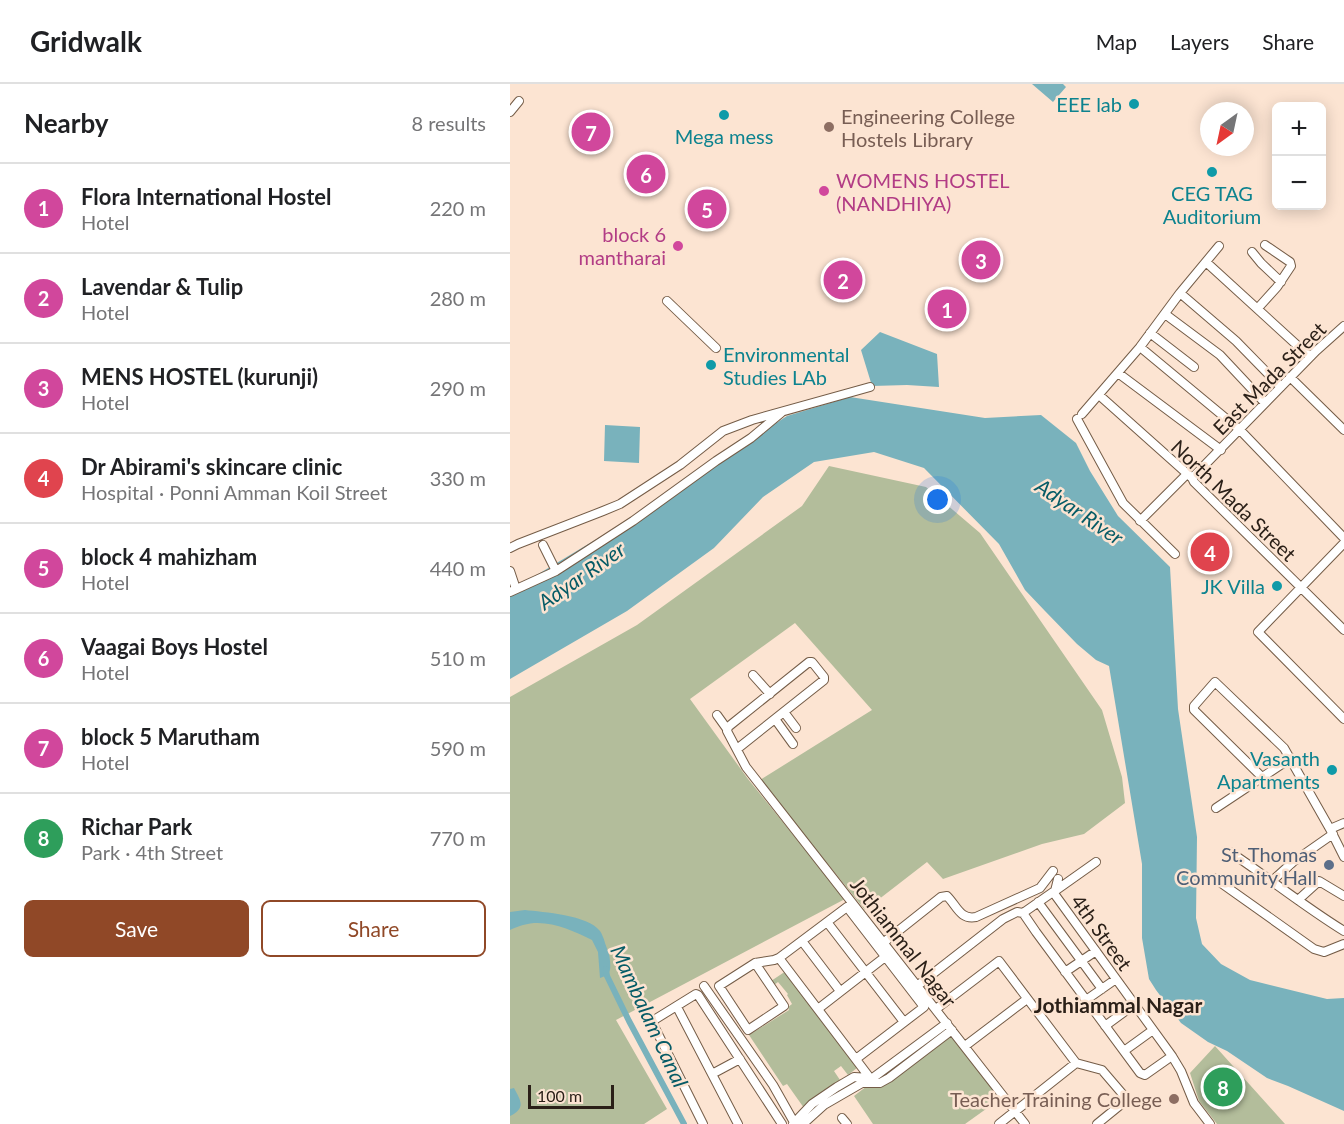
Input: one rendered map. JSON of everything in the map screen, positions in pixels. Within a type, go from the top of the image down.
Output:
[{"type":"street","points":[[510,112],[519,101]]},
{"type":"street","points":[[1258,308],[1281,282],[1291,266],[1265,245]]},
{"type":"street","points":[[1175,554],[1123,503],[1079,416],[1140,347],[1219,246]]},
{"type":"street","points":[[1252,252],[1281,282]]},
{"type":"street","points":[[1206,262],[1310,357]]},
{"type":"street","points":[[1180,293],[1236,341],[1281,387]]},
{"type":"street","points":[[667,301],[716,348]]},
{"type":"street","points":[[1165,314],[1220,355],[1265,403]]},
{"type":"street","name":"East Mada Street","points":[[1140,521],[1221,450],[1290,377],[1344,326]]},
{"type":"street","points":[[1150,333],[1194,367]]},
{"type":"street","points":[[1140,347],[1240,430],[1344,538]]},
{"type":"street","points":[[1118,373],[1221,450]]},
{"type":"street","points":[[1290,377],[1344,430]]},
{"type":"street","points":[[510,548],[620,504],[680,465],[723,431],[752,420],[870,387]]},
{"type":"street","name":"North Mada Street","points":[[1099,395],[1189,476],[1344,630]]},
{"type":"street","points":[[510,571],[513,591],[556,571],[633,521],[751,438],[784,411]]},
{"type":"street","points":[[1344,543],[1258,632],[1344,719]]},
{"type":"street","points":[[543,545],[556,571]]},
{"type":"street","points":[[727,729],[810,662],[824,677],[823,681],[737,749]]},
{"type":"street","points":[[753,675],[770,694]]},
{"type":"street","points":[[1262,777],[1194,710],[1194,706],[1215,682],[1284,748],[1344,857]]},
{"type":"street","points":[[784,712],[796,728]]},
{"type":"street","name":"Jothiammal Nagar","points":[[717,715],[756,781],[1025,1124]]},
{"type":"street","points":[[775,719],[793,744]]},
{"type":"street","points":[[1216,808],[1291,758]]},
{"type":"street","points":[[1272,881],[1344,823]]},
{"type":"street","points":[[1230,852],[1344,931]]},
{"type":"street","points":[[1023,913],[1096,862]]},
{"type":"street","points":[[883,943],[944,896],[947,896],[964,916],[976,917],[1040,888],[1053,871]]},
{"type":"street","points":[[1214,878],[1314,949],[1324,952],[1344,944]]},
{"type":"street","name":"4th Street","points":[[1058,879],[1054,891],[1172,1056],[1194,1103],[1210,1124]]},
{"type":"street","points":[[1298,900],[1319,882],[1344,896]]},
{"type":"street","points":[[1038,902],[1102,989]]},
{"type":"street","points":[[755,963],[784,1006],[748,1030],[719,986],[755,963],[779,958],[847,907],[924,1007],[856,1059]]},
{"type":"street","points":[[917,986],[1003,919],[1017,912],[1023,913],[1140,1073],[1144,1075],[1172,1056]]},
{"type":"street","points":[[826,922],[904,1022]]},
{"type":"street","points":[[802,941],[840,991]]},
{"type":"street","points":[[1065,972],[1096,951]]},
{"type":"street","points":[[818,1009],[885,957]]},
{"type":"street","points":[[779,958],[870,1078]]},
{"type":"street","points":[[936,1009],[999,961],[1076,1064],[1102,1070],[1126,1099],[1097,1124]]},
{"type":"street","points":[[1086,1000],[1116,979]]},
{"type":"street","points":[[704,986],[773,1085],[796,1123],[812,1104],[837,1087],[879,1074],[949,1027]]},
{"type":"street","points":[[703,1124],[653,1024],[654,1020],[693,995],[698,995],[782,1124]]},
{"type":"street","points":[[964,1046],[1027,999]]},
{"type":"street","points":[[1105,1026],[1135,1004]]},
{"type":"street","points":[[676,1006],[738,1124]]},
{"type":"street","points":[[860,1080],[872,1084],[889,1078],[949,1027]]},
{"type":"street","points":[[1124,1051],[1153,1030]]},
{"type":"street","points":[[712,1074],[740,1059]]},
{"type":"street","points":[[999,1124],[1076,1064]]},
{"type":"green space","points":[[829,466],[926,487],[980,533],[1102,710],[1122,777],[1125,803],[1084,834],[1042,844],[943,879],[927,862],[865,910],[760,780],[872,710],[795,623],[690,699],[748,779],[845,899],[616,1020],[667,1109],[644,1124],[510,1124],[510,697],[637,625],[802,506]]},
{"type":"green space","points":[[786,971],[857,1068],[848,1075],[841,1066],[834,1071],[840,1080],[804,1108],[787,1084],[783,1086],[749,1035],[789,1010],[788,1007],[792,1004],[788,994],[778,982],[774,985],[771,981]]},
{"type":"green space","points":[[945,1026],[1000,1099],[965,1124],[873,1124],[854,1096]]},
{"type":"green space","points":[[1215,1046],[1285,1124],[1217,1124],[1199,1101],[1190,1073]]},
{"type":"water","points":[[1032,84],[1063,84],[1066,87],[1053,102]]},
{"type":"water","points":[[880,332],[937,354],[939,387],[872,386],[861,350]]},
{"type":"water","name":"Adyar River","points":[[850,397],[985,418],[1041,415],[1076,443],[1090,471],[1118,516],[1170,567],[1178,709],[1197,837],[1196,918],[1202,944],[1221,964],[1250,980],[1327,999],[1344,998],[1344,1111],[1267,1078],[1227,1051],[1208,1042],[1181,1023],[1156,990],[1149,979],[1142,938],[1142,864],[1109,666],[1096,660],[1077,644],[1025,590],[999,544],[924,468],[874,452],[814,462],[763,497],[714,548],[627,611],[510,679],[510,591],[625,522],[787,416]]},
{"type":"water","points":[[605,425],[640,427],[639,463],[604,461]]},
{"type":"water","points":[[525,910],[565,915],[586,921],[594,926],[600,931],[609,954],[608,974],[600,978],[598,952],[592,940],[576,932],[541,923],[523,925],[510,930],[510,912]]},
{"type":"water","points":[[514,1088],[521,1104],[518,1110],[510,1116],[510,1089]]},
{"type":"waterway","name":"Mambalam Canal","points":[[606,969],[607,976],[629,1021],[684,1124]]},
{"type":"place","name":"EEE lab","points":[[1134,104]]},
{"type":"place","name":"Mega mess","points":[[724,115]]},
{"type":"place","name":"Engineering College Hostels Library","points":[[829,127]]},
{"type":"place","name":"block 5 Marutham","points":[[591,132]]},
{"type":"place","name":"CEG TAG Auditorium","points":[[1212,172]]},
{"type":"place","name":"Vaagai Boys Hostel","points":[[646,174]]},
{"type":"place","name":"WOMENS HOSTEL (NANDHIYA)","points":[[824,191]]},
{"type":"place","name":"block 4 mahizham","points":[[707,209]]},
{"type":"place","name":"block 6 mantharai","points":[[678,246]]},
{"type":"place","name":"MENS HOSTEL (kurunji)","points":[[981,260]]},
{"type":"place","name":"Lavendar & Tulip","points":[[843,280]]},
{"type":"place","name":"Flora International Hostel","points":[[947,309]]},
{"type":"place","name":"Environmental Studies LAb","points":[[711,365]]},
{"type":"place","name":"Dr Abirami's skincare clinic","points":[[1210,552]]},
{"type":"place","name":"JK Villa","points":[[1277,586]]},
{"type":"place","name":"Vasanth Apartments","points":[[1332,770]]},
{"type":"place","name":"St. Thomas Community Hall","points":[[1329,865]]},
{"type":"place","name":"Richar Park","points":[[1223,1087]]},
{"type":"place","name":"Teacher Training College","points":[[1174,1099]]},
{"type":"district","name":"Jothiammal Nagar","points":[[1118,1004]]}]
